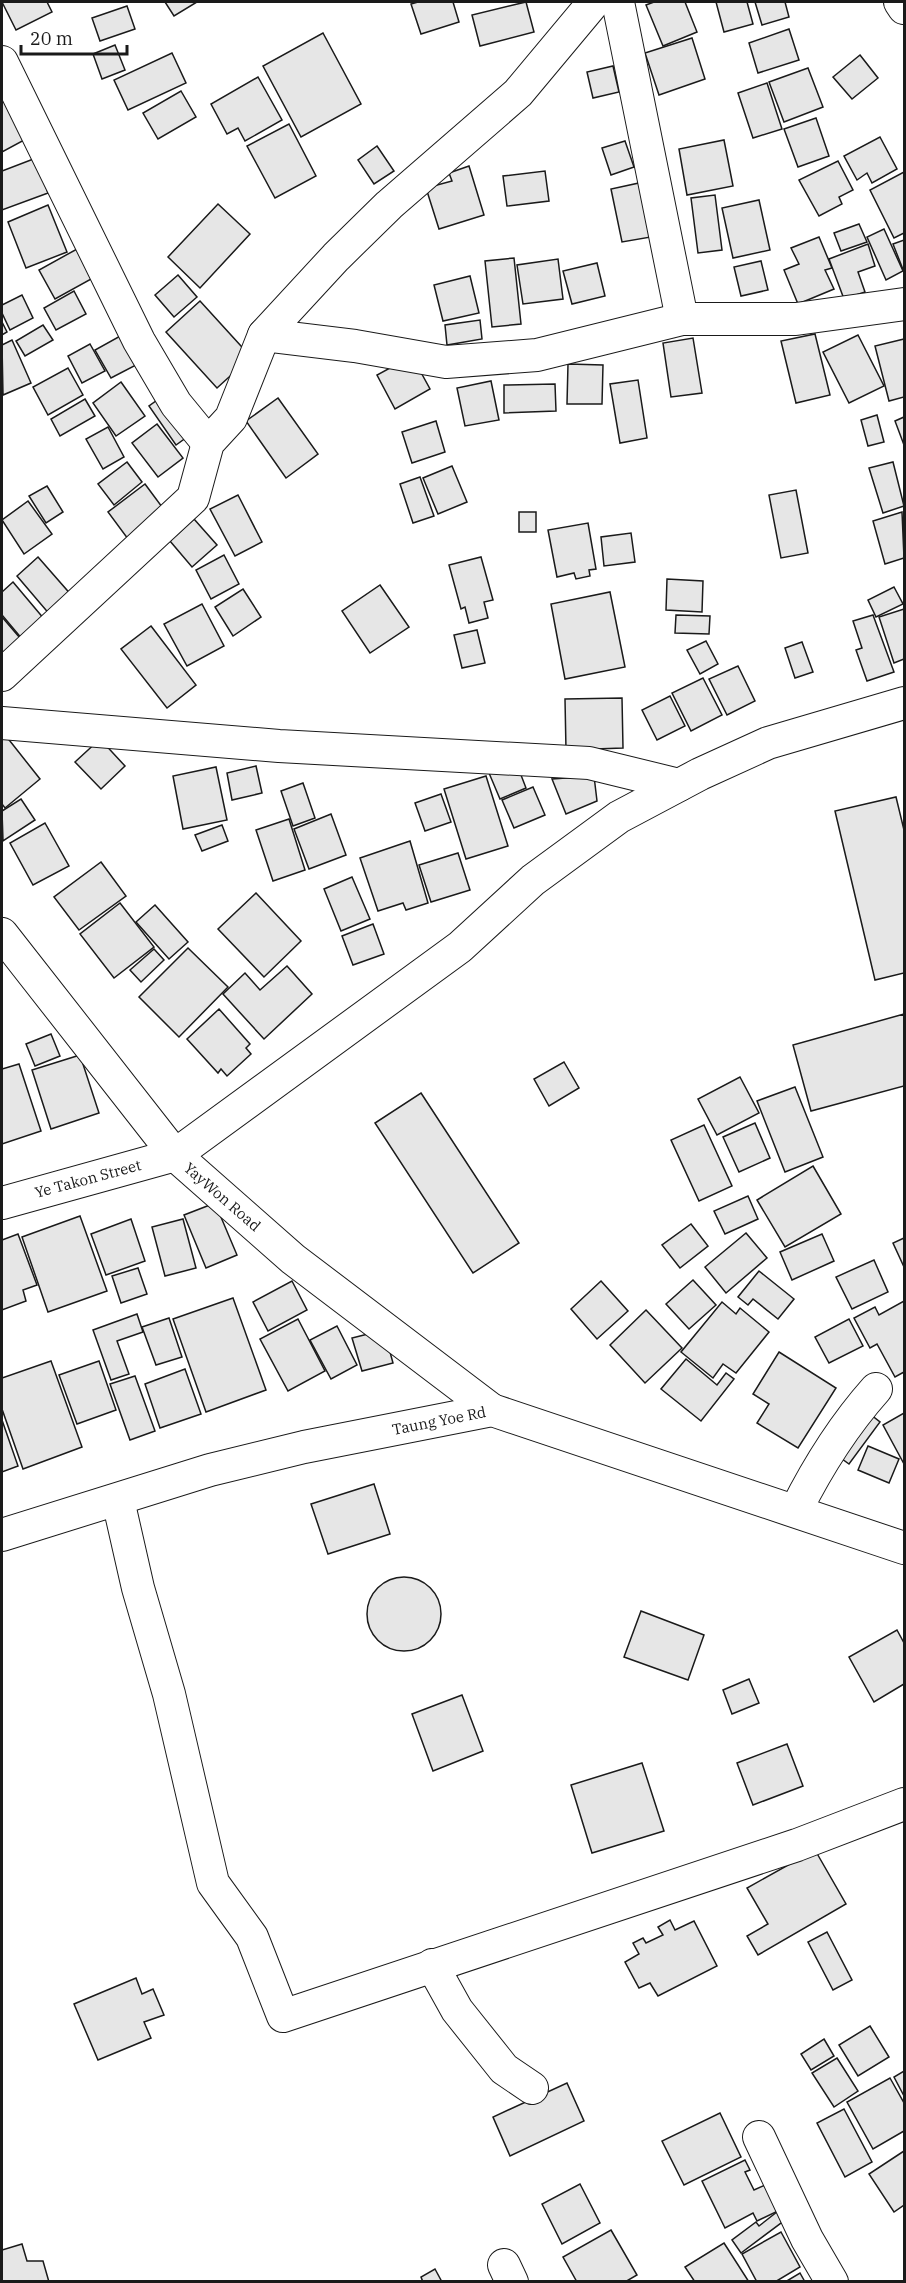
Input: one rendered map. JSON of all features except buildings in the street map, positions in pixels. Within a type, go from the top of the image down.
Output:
[{"type":"street","points":[[2,675],[193,498],[208,443],[231,418],[264,335],[336,257],[389,205],[518,93],[594,2]]},
{"type":"street","points":[[618,2],[682,319]]},
{"type":"street","points":[[900,2],[904,8]]},
{"type":"street","points":[[2,62],[139,341],[176,404],[208,443]]},
{"type":"street","points":[[264,335],[355,345],[446,362],[537,355],[682,319],[796,319],[904,304]]},
{"type":"street","points":[[175,1155],[460,947],[533,880],[619,817],[679,785],[768,743],[904,703]]},
{"type":"street","points":[[2,723],[279,746],[589,763],[679,785]]},
{"type":"street","name":"YayWon Road","points":[[2,934],[175,1155],[293,1259],[492,1410]]},
{"type":"street","name":"Ye Takon Street","points":[[2,1203],[175,1155]]},
{"type":"street","points":[[796,1509],[812,1478],[850,1419],[876,1389]]},
{"type":"street","name":"Taung Yoe Rd","points":[[2,1535],[210,1470],[303,1447],[492,1410],[796,1509],[904,1548]]},
{"type":"street","points":[[118,1500],[138,1588],[169,1694],[213,1883],[252,1937],[283,2016],[797,1845],[904,1804]]},
{"type":"street","points":[[432,1965],[457,2010],[504,2069],[532,2088]]},
{"type":"street","points":[[759,2137],[807,2239],[832,2282]]}]
